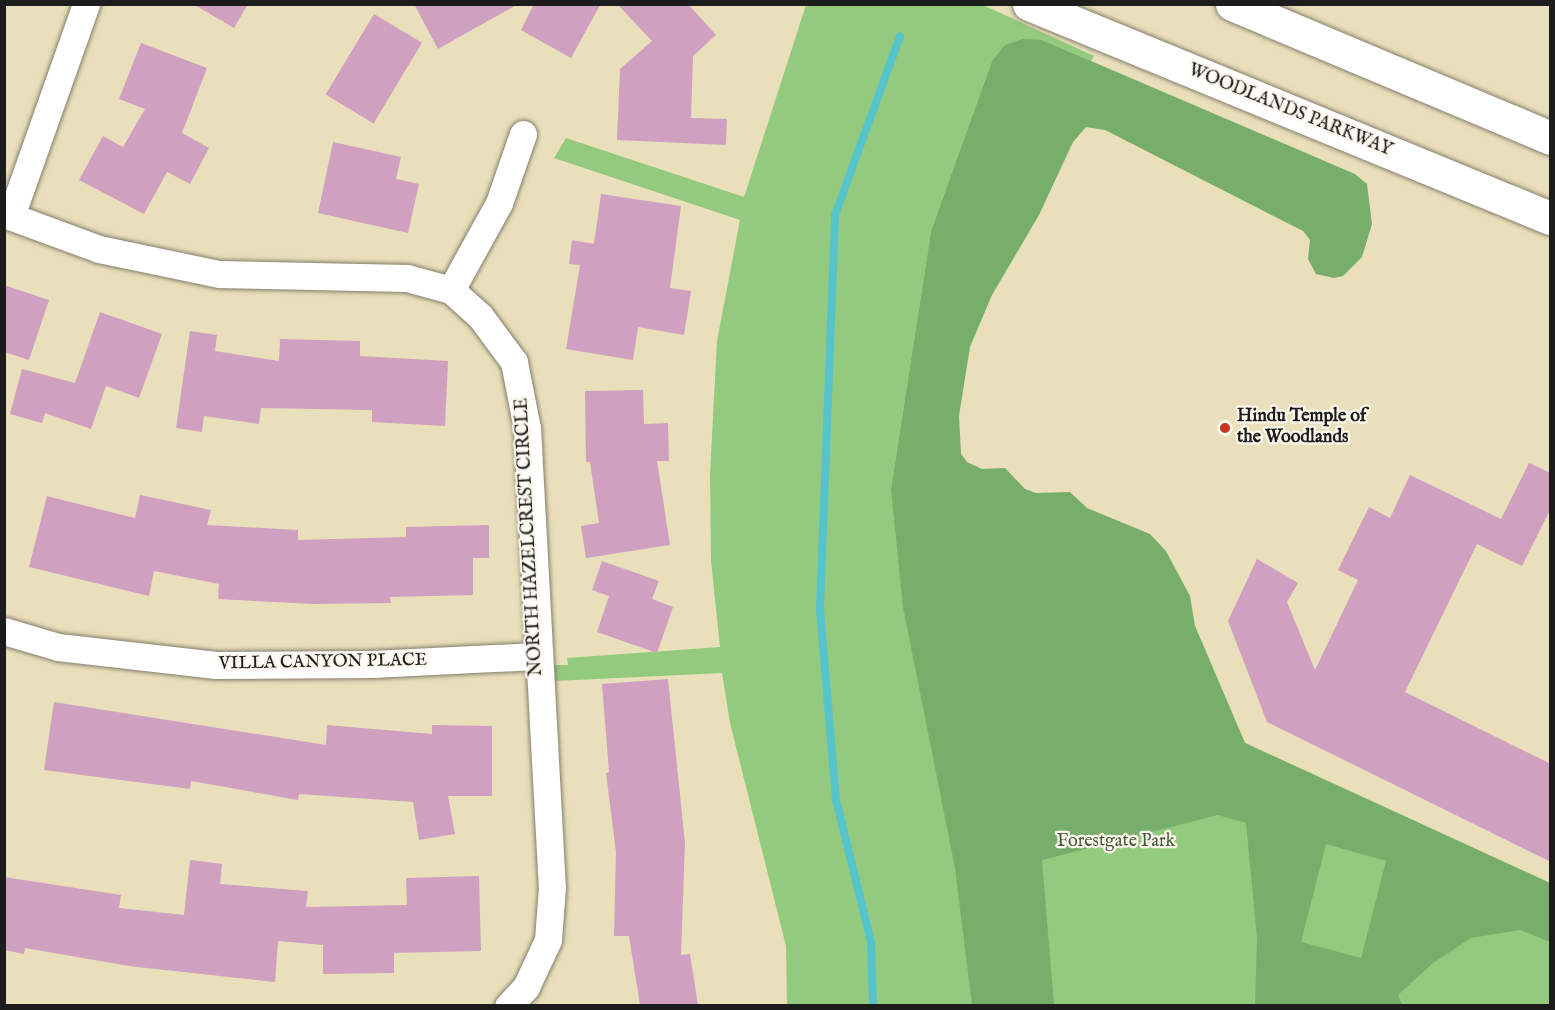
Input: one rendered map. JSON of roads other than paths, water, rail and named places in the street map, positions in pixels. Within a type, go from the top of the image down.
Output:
[{"type":"main road","name":"WOODLANDS PARKWAY","points":[[1029,4],[1551,218]]},
{"type":"main road","points":[[1232,4],[1551,138]]},
{"type":"street","points":[[8,215],[86,4]]},
{"type":"street","points":[[450,290],[499,203],[523,134]]},
{"type":"street","name":"NORTH HAZELCREST CIRCLE","points":[[8,215],[99,249],[219,274],[407,278],[450,290],[480,316],[514,362],[523,391],[552,912],[548,940],[540,964],[511,1004]]},
{"type":"street","name":"VILLA CANYON PLACE","points":[[4,631],[58,647],[216,665],[350,665],[537,656]]},
{"type":"waterway","points":[[873,1006],[871,942],[836,800],[820,608],[835,215],[900,36]]},
{"type":"place","name":"Hindu Temple of the Woodlands","points":[[1225,428]]},
{"type":"park label","name":"Forestgate Park","points":[[1116,842]]}]
